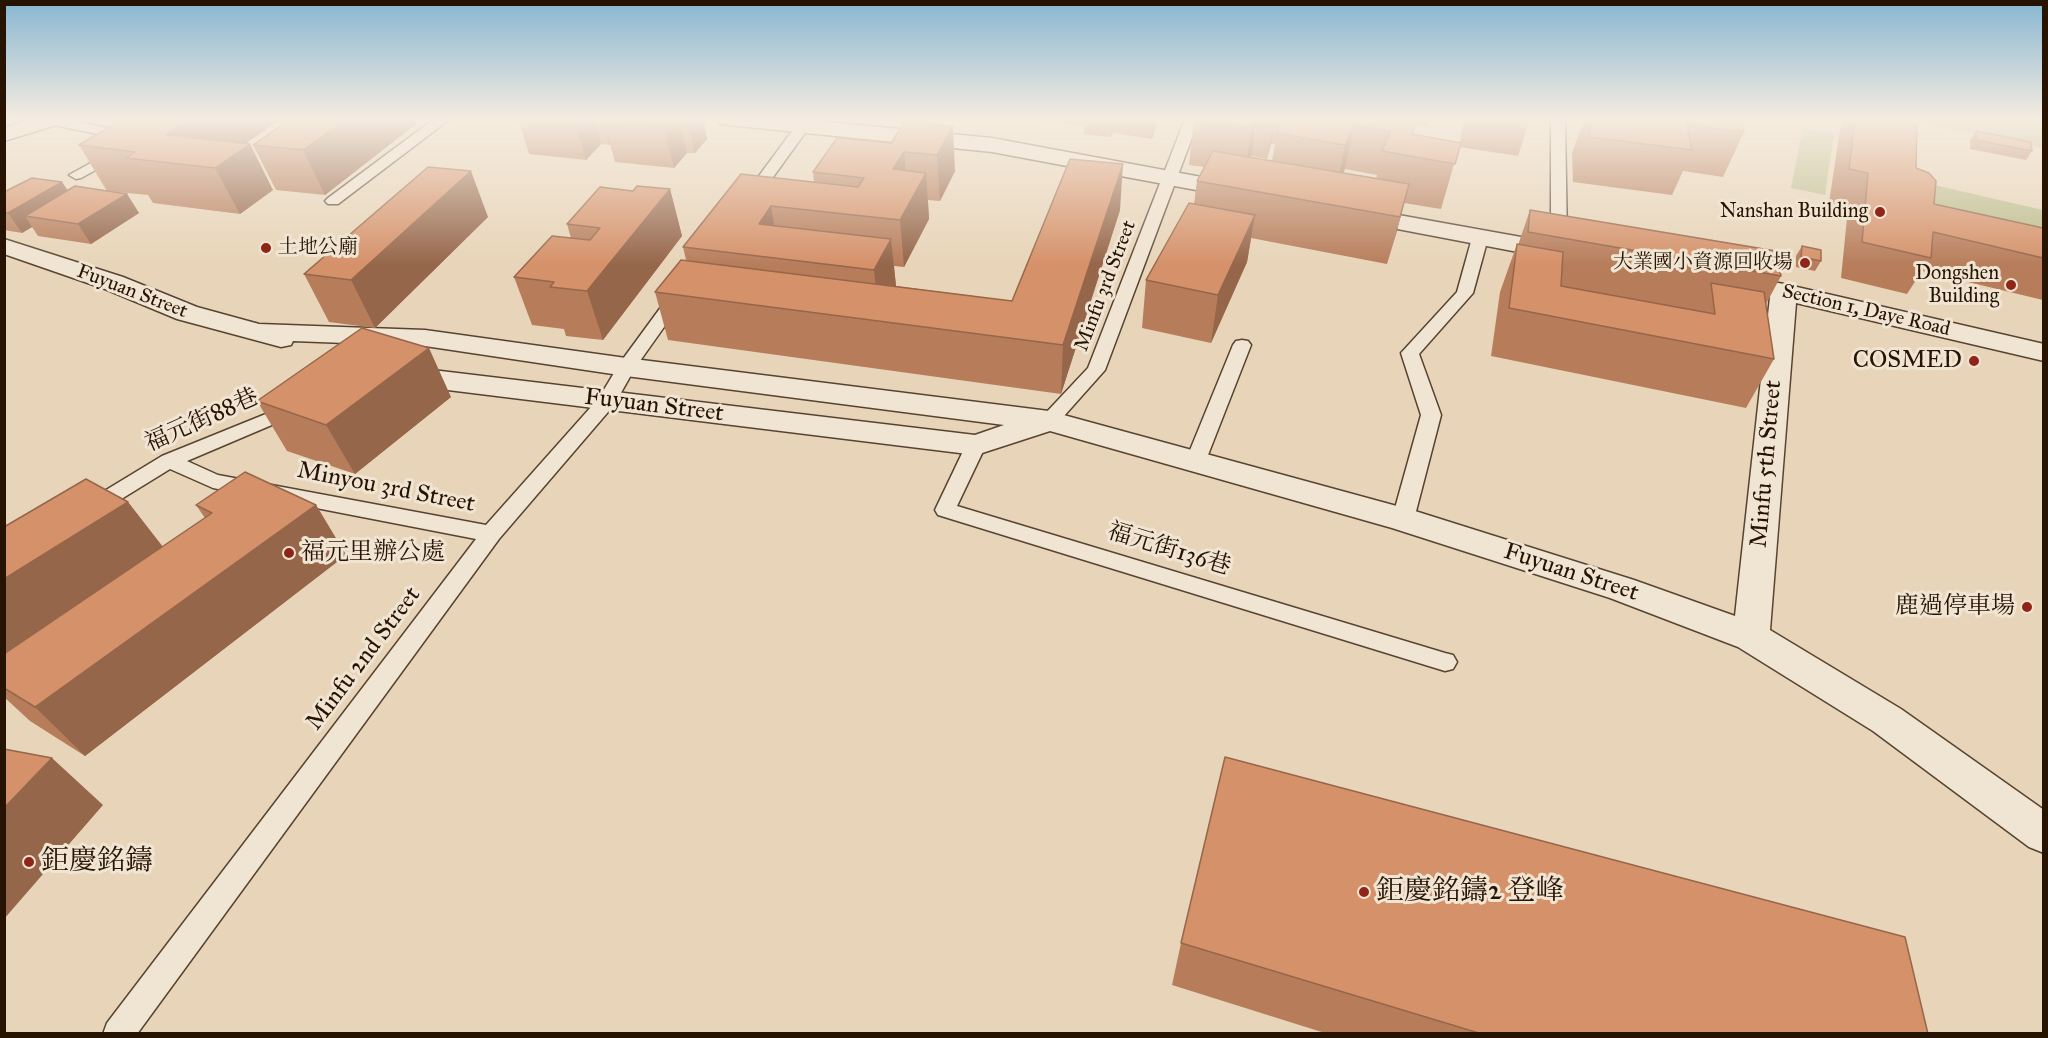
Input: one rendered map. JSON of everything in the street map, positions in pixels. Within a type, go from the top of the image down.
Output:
[{"type":"street","points":[[1114,167],[1263,196]]},
{"type":"street","points":[[1331,209],[1569,254]]},
{"type":"street","name":"Fuyuan Street","points":[[4,246],[114,283],[187,313],[261,332],[365,368],[607,401],[976,445],[1049,421]]},
{"type":"street","name":"Section 1, Daye Road","points":[[1710,279],[1784,292],[2043,353]]},
{"type":"street","name":"Minfu 5th Street","points":[[1751,637],[1784,292]]},
{"type":"street","name":"Fuyuan Street","points":[[261,332],[425,338],[626,367],[1049,421],[1196,460],[1403,519],[1622,589],[1751,637],[1887,720],[2043,834]]},
{"type":"lane","points":[[76,175],[90,167]]},
{"type":"lane","points":[[333,201],[378,167]]},
{"type":"lane","points":[[739,213],[772,167]]},
{"type":"lane","name":"Minfu 3rd Street","points":[[1049,421],[1096,370],[1175,167]]},
{"type":"lane","points":[[1562,167],[1569,254]]},
{"type":"lane","points":[[1403,519],[1431,415],[1410,353],[1465,293],[1480,238]]},
{"type":"lane","name":"Minfu 2nd Street","points":[[118,1034],[491,534],[607,401],[626,367],[689,281]]},
{"type":"lane","points":[[365,368],[425,338]]},
{"type":"lane","points":[[1196,460],[1242,345]]},
{"type":"lane","name":"福元街88巷","points":[[72,519],[170,461],[306,403]]},
{"type":"lane","name":"福元街136巷","points":[[976,445],[945,510],[1445,662]]},
{"type":"lane","name":"Minyou 3rd Street","points":[[170,461],[213,481],[491,534]]},
{"type":"green space","points":[[1795,167],[1829,167],[1825,195],[1791,188]]},
{"type":"green space","points":[[1930,184],[2043,210],[2043,258],[1928,230]]},
{"type":"building","points":[[427,167],[471,171],[351,280],[304,274]]},
{"type":"building","points":[[816,167],[894,167],[893,169],[926,173],[900,220],[771,206],[759,224],[891,239],[874,270],[683,247],[741,174],[858,187],[864,178],[813,172]]},
{"type":"building","points":[[1067,167],[1122,167],[1063,345],[655,292],[681,260],[1012,301]]},
{"type":"building","points":[[1204,167],[1311,167],[1409,184],[1400,217],[1197,181]]},
{"type":"building","points":[[1916,167],[1929,173],[1936,181],[1934,204],[2043,228],[2043,258],[1933,232],[1931,258],[1862,242],[1868,173],[1849,169]]},
{"type":"building","points":[[32,178],[62,182],[8,213],[4,213],[4,192]]},
{"type":"building","points":[[75,186],[127,194],[78,224],[25,216]]},
{"type":"building","points":[[637,186],[670,189],[587,291],[550,287],[554,282],[514,277],[552,236],[590,240],[600,228],[567,224],[600,187],[633,191]]},
{"type":"building","points":[[1189,203],[1255,215],[1218,295],[1146,280]]},
{"type":"building","points":[[1530,210],[1776,251],[1781,276],[1528,232]]},
{"type":"building","points":[[1517,244],[1563,252],[1561,286],[1715,314],[1711,283],[1764,292],[1774,359],[1509,308]]},
{"type":"building","points":[[1802,246],[1821,250],[1821,261],[1801,257]]},
{"type":"building","points":[[362,328],[429,348],[326,425],[257,401]]},
{"type":"building","points":[[245,472],[316,505],[35,707],[4,688],[4,654],[212,513],[196,505]]},
{"type":"building","points":[[86,479],[128,502],[4,579],[4,527]]},
{"type":"building","points":[[4,749],[52,758],[4,808]]},
{"type":"building","name":"鉅慶銘鑄2 登峰","points":[[1225,757],[1905,937],[1928,1034],[1482,1034],[1181,943]]},
{"type":"place","name":"Nanshan Building","points":[[1880,212]]},
{"type":"place","name":"土地公廟","points":[[266,248]]},
{"type":"place","name":"大業國小資源回收場","points":[[1805,263]]},
{"type":"place","name":"Dongshen Building","points":[[2011,285]]},
{"type":"place","name":"COSMED","points":[[1974,361]]},
{"type":"place","name":"福元里辦公處","points":[[289,553]]},
{"type":"place","name":"鹿過停車場","points":[[2027,607]]},
{"type":"place","name":"鉅慶銘鑄","points":[[29,862]]},
{"type":"place","name":"鉅慶銘鑄2 登峰","points":[[1364,892]]}]
